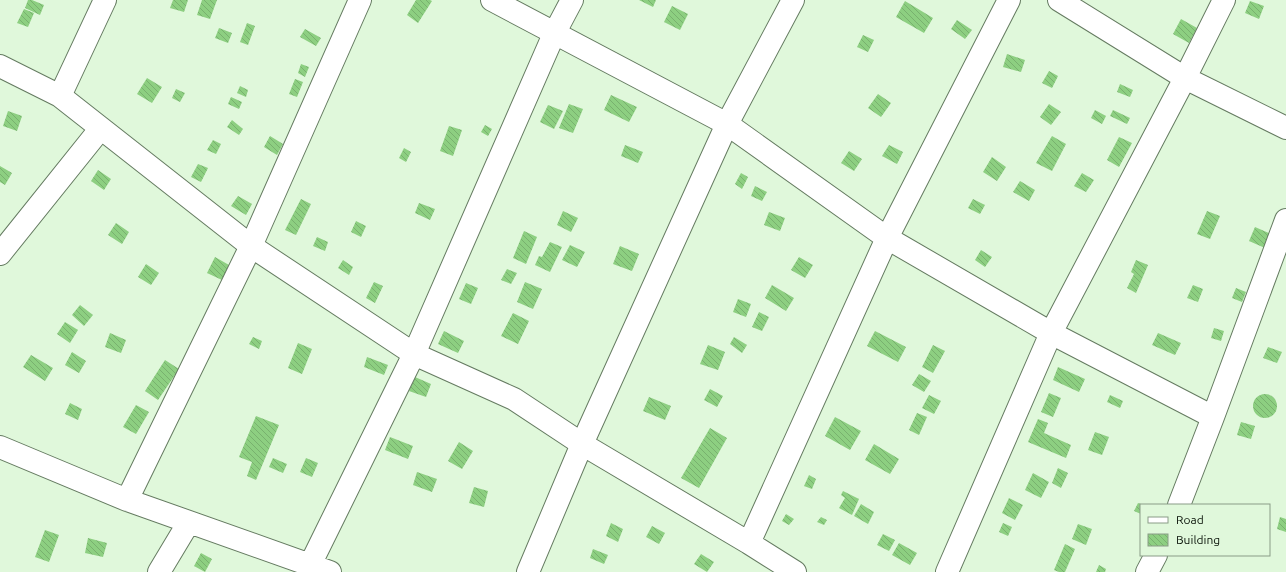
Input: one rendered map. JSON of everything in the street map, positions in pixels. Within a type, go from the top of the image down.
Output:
[{"type":"street","points":[[60,96],[105,0]]},
{"type":"street","points":[[127,500],[251,246],[360,0]]},
{"type":"street","points":[[492,0],[727,124],[887,238],[1051,333],[1213,417]]},
{"type":"street","points":[[0,447],[127,500],[320,569],[554,34],[572,0]]},
{"type":"street","points":[[528,572],[582,444],[727,124],[793,0]]},
{"type":"street","points":[[749,543],[887,238],[1009,0]]},
{"type":"street","points":[[1059,0],[1185,78],[1286,128]]},
{"type":"street","points":[[947,572],[1051,333],[1185,78],[1224,0]]},
{"type":"street","points":[[0,66],[60,96],[251,246],[414,354],[514,399],[582,444],[795,572]]},
{"type":"street","points":[[0,254],[101,128]]},
{"type":"street","points":[[1179,504],[1286,220]]},
{"type":"street","points":[[159,572],[189,522]]},
{"type":"street","points":[[1147,572],[1155,556]]},
{"type":"building","points":[[28,0],[44,5],[40,15],[25,8]]},
{"type":"building","points":[[173,0],[188,0],[184,12],[170,8]]},
{"type":"building","points":[[202,0],[217,0],[210,19],[197,15]]},
{"type":"building","points":[[416,0],[432,1],[418,23],[407,15]]},
{"type":"building","points":[[639,0],[656,0],[653,7]]},
{"type":"building","points":[[905,1],[933,18],[924,33],[896,17]]},
{"type":"building","points":[[1250,1],[1264,6],[1259,19],[1245,13]]},
{"type":"building","points":[[672,6],[688,14],[680,30],[664,22]]},
{"type":"building","points":[[24,9],[34,13],[28,27],[17,23]]},
{"type":"building","points":[[1181,19],[1197,28],[1189,43],[1173,34]]},
{"type":"building","points":[[957,20],[972,30],[965,39],[951,29]]},
{"type":"building","points":[[247,23],[255,26],[248,45],[240,42]]},
{"type":"building","points":[[219,28],[232,33],[228,43],[215,38]]},
{"type":"building","points":[[305,29],[321,38],[316,46],[300,37]]},
{"type":"building","points":[[863,35],[874,40],[868,52],[857,47]]},
{"type":"building","points":[[1007,54],[1025,60],[1021,72],[1003,67]]},
{"type":"building","points":[[301,64],[309,67],[305,77],[298,73]]},
{"type":"building","points":[[1049,71],[1058,76],[1052,88],[1042,83]]},
{"type":"building","points":[[147,78],[162,87],[152,103],[137,94]]},
{"type":"building","points":[[295,79],[303,82],[297,97],[289,94]]},
{"type":"building","points":[[1120,84],[1133,90],[1130,97],[1117,92]]},
{"type":"building","points":[[240,86],[248,90],[246,97],[237,93]]},
{"type":"building","points":[[176,89],[185,93],[180,102],[172,98]]},
{"type":"building","points":[[878,94],[891,103],[881,117],[868,108]]},
{"type":"building","points":[[611,95],[637,107],[629,122],[604,110]]},
{"type":"building","points":[[231,97],[242,102],[239,109],[228,104]]},
{"type":"building","points":[[569,104],[583,109],[573,133],[559,128]]},
{"type":"building","points":[[1049,104],[1061,112],[1051,125],[1040,117]]},
{"type":"building","points":[[548,105],[563,111],[554,129],[540,122]]},
{"type":"building","points":[[1095,110],[1106,116],[1102,124],[1091,118]]},
{"type":"building","points":[[1113,110],[1130,118],[1127,124],[1110,116]]},
{"type":"building","points":[[8,111],[22,116],[17,131],[3,126]]},
{"type":"building","points":[[232,120],[243,129],[239,135],[227,127]]},
{"type":"building","points":[[485,125],[492,129],[488,136],[481,132]]},
{"type":"building","points":[[449,126],[462,130],[453,156],[440,151]]},
{"type":"building","points":[[270,136],[283,144],[277,155],[264,147]]},
{"type":"building","points":[[1052,136],[1066,144],[1052,171],[1036,163]]},
{"type":"building","points":[[1119,137],[1132,143],[1119,167],[1107,160]]},
{"type":"building","points":[[213,140],[221,144],[216,154],[207,150]]},
{"type":"building","points":[[625,145],[643,152],[638,163],[621,156]]},
{"type":"building","points":[[889,145],[903,152],[897,164],[882,156]]},
{"type":"building","points":[[404,148],[411,152],[406,162],[399,158]]},
{"type":"building","points":[[849,151],[862,159],[854,171],[841,163]]},
{"type":"building","points":[[992,157],[1006,167],[997,181],[983,172]]},
{"type":"building","points":[[198,164],[208,168],[201,182],[191,177]]},
{"type":"building","points":[[0,166],[12,173],[5,185],[0,182]]},
{"type":"building","points":[[98,170],[111,179],[104,190],[91,181]]},
{"type":"building","points":[[741,173],[748,177],[742,189],[735,184]]},
{"type":"building","points":[[1082,173],[1094,180],[1086,192],[1074,186]]},
{"type":"building","points":[[1020,181],[1035,190],[1029,201],[1013,192]]},
{"type":"building","points":[[755,186],[767,192],[762,201],[751,196]]},
{"type":"building","points":[[238,196],[252,204],[246,215],[231,206]]},
{"type":"building","points":[[301,199],[311,204],[296,235],[285,230]]},
{"type":"building","points":[[973,199],[985,205],[980,214],[968,208]]},
{"type":"building","points":[[419,203],[435,209],[430,220],[415,213]]},
{"type":"building","points":[[563,211],[578,218],[571,232],[557,225]]},
{"type":"building","points":[[1207,211],[1220,216],[1210,239],[1197,234]]},
{"type":"building","points":[[769,212],[785,218],[780,231],[764,225]]},
{"type":"building","points":[[356,221],[366,226],[361,237],[351,232]]},
{"type":"building","points":[[116,223],[129,232],[122,244],[108,235]]},
{"type":"building","points":[[1255,227],[1271,234],[1265,248],[1249,241]]},
{"type":"building","points":[[524,231],[537,237],[526,264],[513,258]]},
{"type":"building","points":[[317,237],[328,242],[325,251],[313,246]]},
{"type":"building","points":[[550,242],[562,247],[550,272],[535,265],[539,256],[542,257]]},
{"type":"building","points":[[570,245],[585,252],[577,267],[562,260]]},
{"type":"building","points":[[620,246],[639,254],[632,271],[613,264]]},
{"type":"building","points":[[981,250],[992,257],[985,267],[975,260]]},
{"type":"building","points":[[215,257],[229,265],[222,280],[207,273]]},
{"type":"building","points":[[799,257],[813,265],[805,278],[791,270]]},
{"type":"building","points":[[343,260],[353,267],[349,275],[338,268]]},
{"type":"building","points":[[1136,260],[1148,265],[1136,293],[1127,288],[1134,274],[1131,272]]},
{"type":"building","points":[[146,264],[159,273],[151,285],[138,277]]},
{"type":"building","points":[[507,269],[517,273],[511,284],[501,280]]},
{"type":"building","points":[[374,282],[383,286],[375,303],[366,298]]},
{"type":"building","points":[[525,282],[542,289],[533,309],[517,302]]},
{"type":"building","points":[[466,283],[478,288],[471,304],[459,299]]},
{"type":"building","points":[[772,285],[794,298],[786,311],[765,298]]},
{"type":"building","points":[[1193,285],[1203,289],[1198,302],[1187,298]]},
{"type":"building","points":[[1236,288],[1246,292],[1242,302],[1232,298]]},
{"type":"building","points":[[738,299],[751,304],[746,317],[733,312]]},
{"type":"building","points":[[80,305],[93,315],[84,326],[72,315]]},
{"type":"building","points":[[759,312],[769,317],[762,331],[752,327]]},
{"type":"building","points":[[513,313],[529,321],[518,344],[501,336]]},
{"type":"building","points":[[65,322],[78,330],[70,343],[57,334]]},
{"type":"building","points":[[1214,328],[1224,331],[1221,341],[1211,338]]},
{"type":"building","points":[[444,331],[464,341],[458,353],[438,344]]},
{"type":"building","points":[[875,331],[906,347],[898,362],[867,346]]},
{"type":"building","points":[[110,333],[126,340],[121,353],[105,347]]},
{"type":"building","points":[[1158,333],[1181,343],[1175,355],[1152,345]]},
{"type":"building","points":[[253,337],[262,341],[259,349],[249,344]]},
{"type":"building","points":[[734,337],[747,345],[742,353],[730,344]]},
{"type":"building","points":[[298,343],[312,349],[302,374],[288,368]]},
{"type":"building","points":[[708,345],[725,352],[718,370],[700,364]]},
{"type":"building","points":[[933,345],[945,351],[933,373],[922,367]]},
{"type":"building","points":[[1268,347],[1282,352],[1277,363],[1263,358]]},
{"type":"building","points":[[72,352],[86,361],[79,373],[65,365]]},
{"type":"building","points":[[31,355],[53,368],[45,381],[23,367]]},
{"type":"building","points":[[367,357],[388,365],[384,375],[364,367]]},
{"type":"building","points":[[165,360],[179,369],[158,400],[145,391]]},
{"type":"building","points":[[1058,367],[1085,379],[1079,392],[1053,380]]},
{"type":"building","points":[[919,374],[931,381],[924,392],[912,385]]},
{"type":"building","points":[[415,377],[431,384],[426,397],[409,391]]},
{"type":"building","points":[[710,389],[723,396],[717,407],[704,400]]},
{"type":"building","points":[[1049,393],[1061,398],[1053,417],[1041,412]]},
{"type":"building","points":[[1265,394],[1270,395],[1276,401],[1276,411],[1270,417],[1265,418],[1260,417],[1254,411],[1253,406],[1254,401],[1260,395]]},
{"type":"building","points":[[929,395],[941,401],[934,414],[922,408]]},
{"type":"building","points":[[1110,395],[1123,401],[1120,408],[1107,402]]},
{"type":"building","points":[[649,397],[671,406],[665,420],[643,411]]},
{"type":"building","points":[[70,403],[82,409],[78,420],[65,414]]},
{"type":"building","points":[[136,405],[149,412],[136,434],[123,427]]},
{"type":"building","points":[[917,413],[927,417],[919,435],[909,430]]},
{"type":"building","points":[[256,416],[279,425],[256,480],[247,476],[252,462],[239,457]]},
{"type":"building","points":[[835,417],[861,431],[850,450],[825,436]]},
{"type":"building","points":[[1038,419],[1048,423],[1044,433],[1071,445],[1066,458],[1028,442]]},
{"type":"building","points":[[1241,422],[1255,426],[1251,439],[1237,435]]},
{"type":"building","points":[[710,428],[727,438],[699,488],[681,478]]},
{"type":"building","points":[[1095,432],[1109,437],[1102,455],[1088,450]]},
{"type":"building","points":[[390,437],[413,446],[408,459],[385,450]]},
{"type":"building","points":[[459,442],[473,451],[462,469],[448,461]]},
{"type":"building","points":[[874,444],[899,459],[890,474],[865,460]]},
{"type":"building","points":[[273,458],[287,464],[283,473],[269,467]]},
{"type":"building","points":[[306,458],[318,463],[312,477],[300,472]]},
{"type":"building","points":[[1058,468],[1068,473],[1061,488],[1052,483]]},
{"type":"building","points":[[417,472],[437,479],[432,492],[413,485]]},
{"type":"building","points":[[1033,473],[1049,482],[1041,498],[1025,490]]},
{"type":"building","points":[[809,475],[816,479],[812,489],[804,486]]},
{"type":"building","points":[[474,487],[488,491],[484,507],[469,503]]},
{"type":"building","points":[[843,491],[859,499],[852,515],[839,508],[845,498],[841,495]]},
{"type":"building","points":[[1009,498],[1023,505],[1015,520],[1002,513]]},
{"type":"building","points":[[1138,503],[1141,504],[1140,514],[1134,511]]},
{"type":"building","points":[[861,504],[874,512],[868,524],[854,516]]},
{"type":"building","points":[[786,514],[794,519],[789,525],[782,521]]},
{"type":"building","points":[[821,517],[827,520],[824,525],[817,522]]},
{"type":"building","points":[[1280,517],[1286,519],[1286,532],[1277,529]]},
{"type":"building","points":[[611,523],[623,529],[618,542],[606,536]]},
{"type":"building","points":[[1003,523],[1012,527],[1008,536],[999,532]]},
{"type":"building","points":[[1078,524],[1092,529],[1086,545],[1072,539]]},
{"type":"building","points":[[652,526],[665,533],[659,544],[646,537]]},
{"type":"building","points":[[45,530],[59,535],[49,562],[35,557]]},
{"type":"building","points":[[883,534],[895,540],[889,551],[877,545]]},
{"type":"building","points":[[88,538],[107,543],[103,557],[85,553]]},
{"type":"building","points":[[899,543],[917,553],[910,565],[892,555]]},
{"type":"building","points":[[1065,544],[1075,549],[1065,572],[1059,572],[1054,570]]},
{"type":"building","points":[[593,549],[608,555],[604,564],[590,558]]},
{"type":"building","points":[[201,553],[212,559],[205,572],[194,566]]},
{"type":"building","points":[[701,554],[714,562],[707,572],[694,564]]},
{"type":"building","points":[[1099,565],[1106,569],[1105,572],[1096,572]]}]
